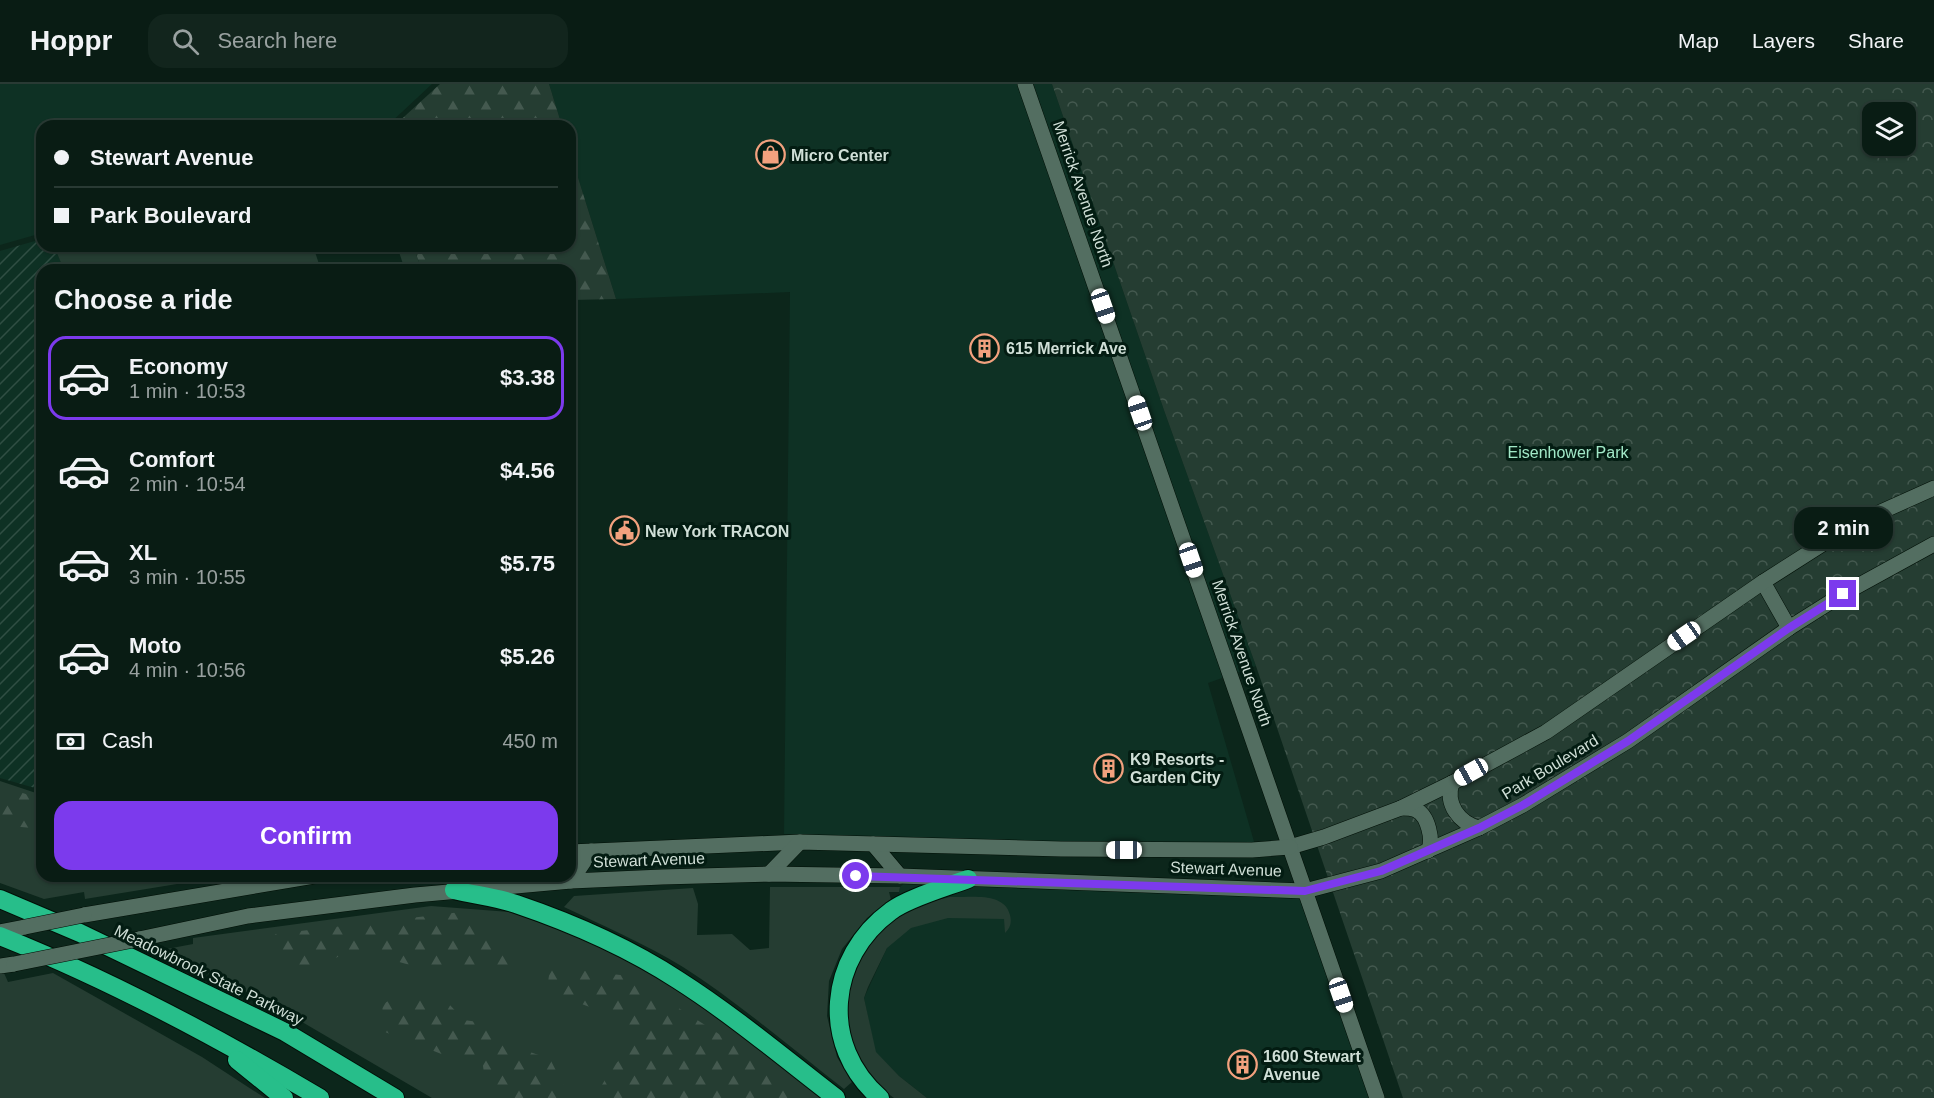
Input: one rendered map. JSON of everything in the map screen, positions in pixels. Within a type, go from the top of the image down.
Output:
[{"type":"highway","points":[[880,1098],[873,1093],[853,1066],[844,1046],[838,1017],[840,984],[846,967],[856,947],[873,926],[891,910],[968,879]]},
{"type":"highway","points":[[454,890],[514,903],[559,920],[633,954],[711,1002],[836,1098]]},
{"type":"highway","name":"Meadowbrook State Parkway","points":[[0,899],[80,933],[285,1032],[395,1098]]},
{"type":"highway","points":[[0,934],[203,1032],[320,1098]]},
{"type":"highway","points":[[203,1032],[284,1098]]},
{"type":"main road","name":"Merrick Avenue North","points":[[1025,84],[1377,1098]]},
{"type":"main road","name":"Park Boulevard","points":[[1290,847],[1324,837],[1401,808],[1546,732],[1763,582],[1854,524],[1934,488]]},
{"type":"main road","name":"Park Boulevard","points":[[1305,891],[1381,871],[1479,828],[1523,805],[1628,741],[1789,628],[1843,594],[1934,544]]},
{"type":"main road","points":[[1763,582],[1789,628]]},
{"type":"main road","points":[[1452,783],[1449,798],[1455,811],[1462,821],[1479,828]]},
{"type":"main road","points":[[1401,808],[1416,810],[1420,813],[1427,825],[1431,840],[1428,851]]},
{"type":"main road","name":"Stewart Avenue","points":[[576,852],[800,842],[1073,849],[1252,850],[1290,847]]},
{"type":"main road","points":[[769,874],[800,842]]},
{"type":"main road","points":[[873,844],[900,876]]},
{"type":"main road","points":[[576,871],[591,851]]},
{"type":"main road","name":"Stewart Avenue","points":[[576,879],[769,874],[900,876],[1305,891]]},
{"type":"main road","points":[[0,934],[84,915],[279,882]]},
{"type":"main road","name":"Stewart Avenue","points":[[7,965],[248,916],[454,890],[538,882]]},
{"type":"shaded area","points":[[0,84],[432,84],[393,120],[36,120],[36,235],[0,245]]},
{"type":"shaded area","points":[[549,84],[1052,84],[1165,413],[1256,666],[1208,683],[1255,845],[1063,844],[784,834],[790,292],[616,299],[576,171],[576,120],[560,120]]},
{"type":"shaded area","points":[[36,241],[36,252],[56,252],[62,264],[36,264],[36,788],[0,778],[0,251]]},
{"type":"shaded area","points":[[914,874],[1307,884],[1380,1098],[927,1098],[899,1076],[875,1052],[864,998],[906,912],[899,892],[900,887]]},
{"type":"green space","points":[[440,84],[549,84],[560,120],[401,120]]},
{"type":"green space","name":"Eisenhower Park","points":[[1052,84],[1934,84],[1934,1098],[1403,1098],[1256,666],[1165,413]]},
{"type":"green space","points":[[576,171],[616,299],[576,300],[576,264],[420,264],[415,252],[576,252]]},
{"type":"green space","points":[[56,252],[315,252],[319,264],[62,264]]},
{"type":"green space","points":[[399,252],[415,252],[420,264],[403,264]]},
{"type":"green space","points":[[0,781],[36,793],[36,882],[189,882],[85,899],[84,892],[44,899],[0,883]]},
{"type":"green space","points":[[0,786],[36,797],[36,830],[0,825]]},
{"type":"green space","points":[[770,887],[900,887],[899,892],[889,892],[891,900],[867,918],[842,949],[829,981],[827,1016],[837,1057],[852,1082],[844,1089],[745,1011],[683,967],[564,907],[574,896],[693,888],[698,904],[697,935],[732,934],[750,950],[769,948]]},
{"type":"green space","points":[[950,897],[985,897],[1001,902],[1010,915],[1010,925],[1005,933],[1004,919],[948,918],[911,928],[887,948],[864,998],[876,1052],[899,1076],[927,1098],[894,1098],[883,1090],[861,1063],[848,1030],[848,990],[864,951],[890,921],[920,904]]},
{"type":"green space","points":[[431,906],[510,912],[601,945],[648,970],[728,1024],[824,1098],[432,1098],[297,1019],[231,984],[156,951],[193,944],[193,938]]},
{"type":"green space","points":[[461,912],[482,921],[515,954],[515,968],[410,965],[392,960],[375,947],[348,953],[302,971],[286,965],[273,953],[275,934]]},
{"type":"green space","points":[[550,967],[629,976],[767,1065],[798,1098],[603,1098],[599,1090],[612,1068],[629,1049],[619,1018],[547,991]]},
{"type":"green space","points":[[4,973],[8,982],[53,973],[202,1057],[265,1098],[0,1098],[0,974]]},
{"type":"green space","points":[[426,996],[448,1003],[464,1020],[485,1023],[510,1045],[550,1059],[570,1098],[496,1098],[486,1087],[482,1059],[444,1055],[385,1032],[382,1005],[394,997]]},
{"type":"place","name":"Micro Center","points":[[770,155]]},
{"type":"place","name":"615 Merrick Ave","points":[[985,348]]},
{"type":"place","name":"New York TRACON","points":[[624,531]]},
{"type":"place","name":"K9 Resorts - Garden City","points":[[1109,768]]},
{"type":"place","name":"1600 Stewart Avenue","points":[[1242,1065]]},
{"type":"route","points":[[856,876],[1305,891],[1381,871],[1479,828],[1523,805],[1628,741],[1789,628],[1843,594]]}]
